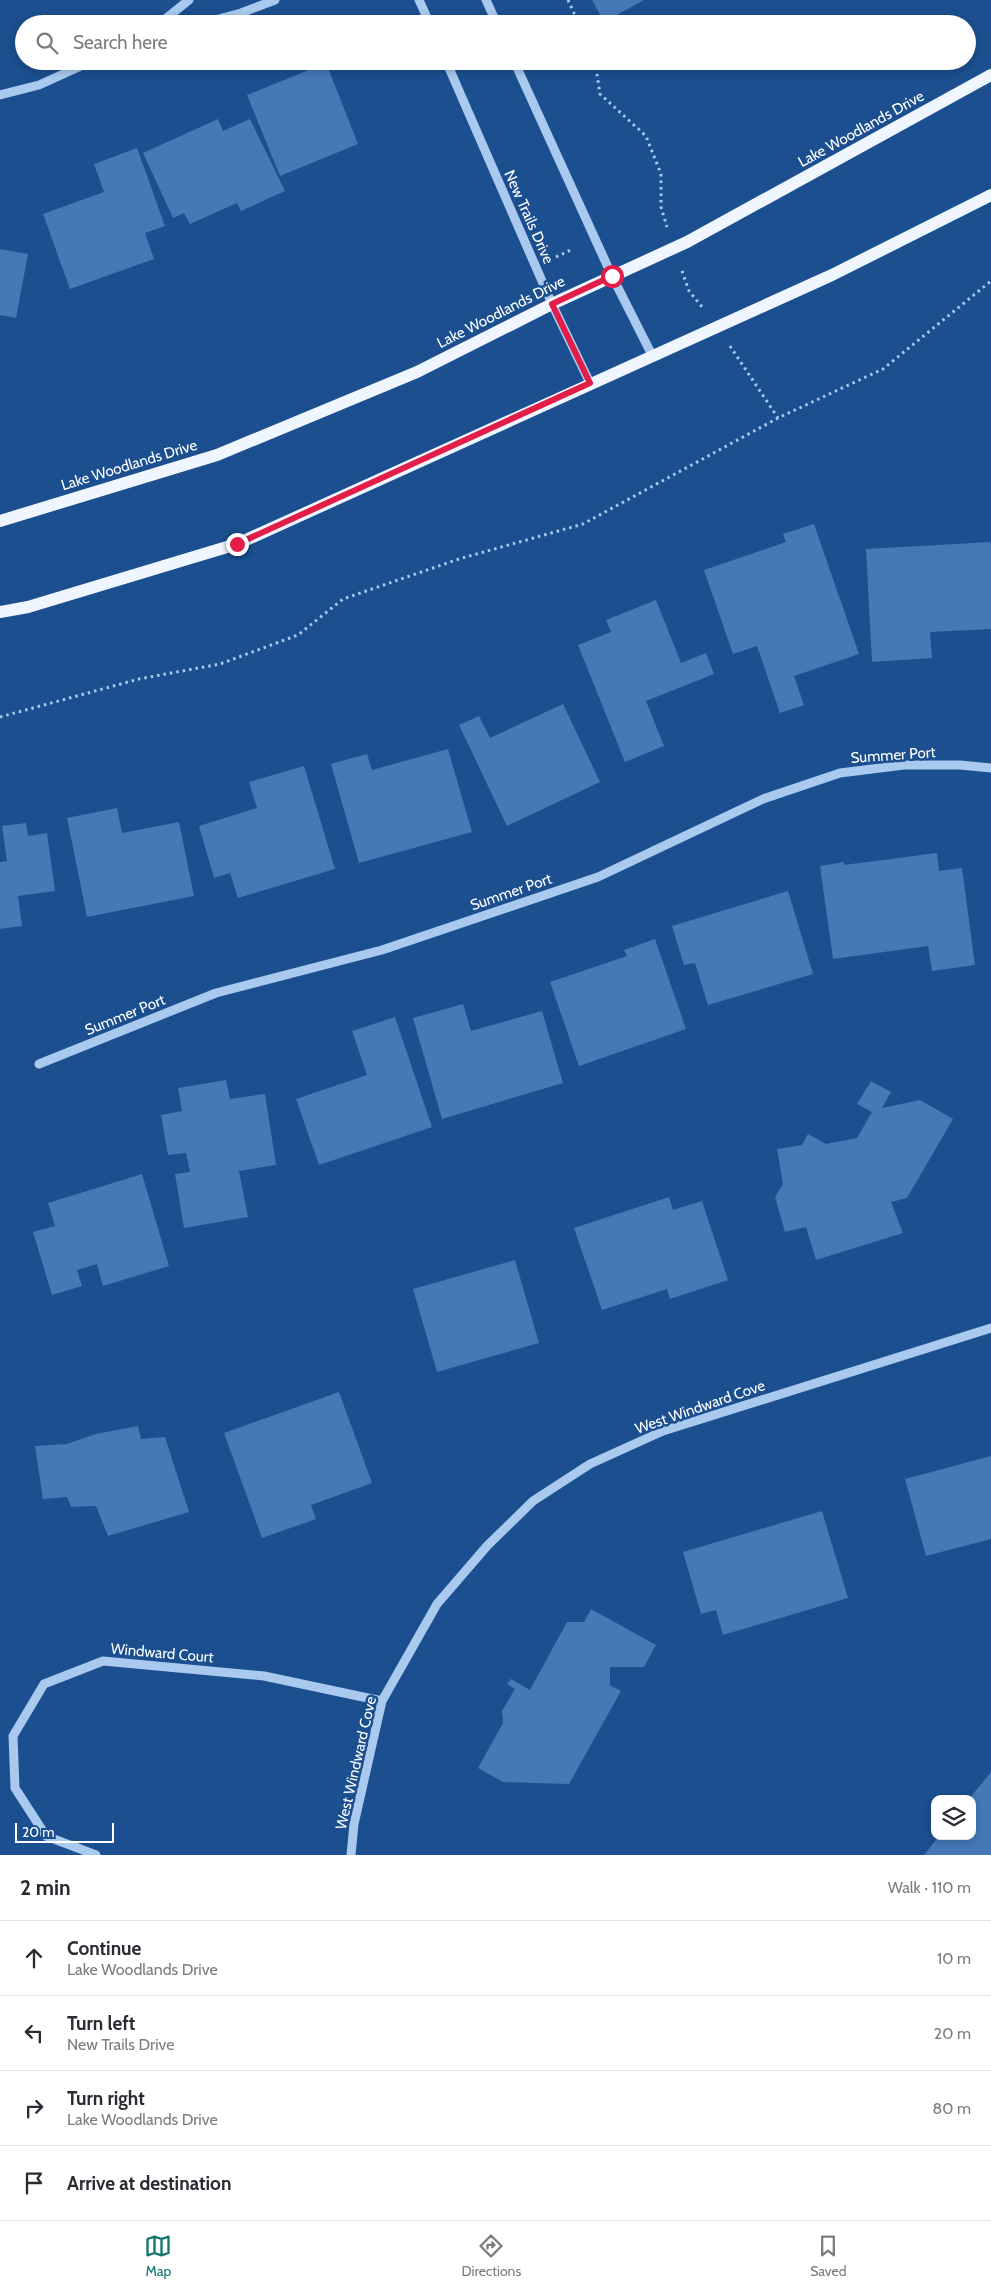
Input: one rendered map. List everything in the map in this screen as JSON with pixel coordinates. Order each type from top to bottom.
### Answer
[{"type":"main road","name":"Lake Woodlands Drive","points":[[0,521],[217,455],[417,372],[552,304],[687,242],[991,75]]},
{"type":"main road","points":[[0,612],[28,607],[237,544],[832,275],[991,195]]},
{"type":"street","points":[[170,15],[189,0]]},
{"type":"street","points":[[234,15],[275,0]]},
{"type":"street","points":[[419,0],[426,15]]},
{"type":"street","points":[[486,0],[493,15]]},
{"type":"street","points":[[0,95],[39,85],[72,70]]},
{"type":"street","name":"New Trails Drive","points":[[450,70],[552,304],[590,383]]},
{"type":"street","points":[[518,70],[612,276],[652,355]]},
{"type":"street","name":"Summer Port","points":[[39,1064],[216,993],[382,950],[598,877],[763,799],[840,773],[904,765],[960,765],[991,768]]},
{"type":"street","name":"West Windward Cove","points":[[351,1855],[354,1824],[382,1700],[437,1604],[486,1546],[533,1501],[590,1464],[663,1431],[991,1328]]},
{"type":"street","name":"Windward Court","points":[[96,1855],[46,1836],[15,1788],[13,1736],[44,1684],[103,1661],[264,1676],[382,1700]]},
{"type":"path","points":[[568,0],[575,15]]},
{"type":"path","points":[[552,259],[573,249]]},
{"type":"path","points":[[0,717],[139,679],[220,664],[298,635],[343,599],[458,559],[583,524],[778,418],[883,369],[991,281]]},
{"type":"building","points":[[592,0],[644,0],[617,15],[600,15]]},
{"type":"building","points":[[309,70],[329,70],[358,144],[280,176],[247,95]]},
{"type":"building","points":[[218,119],[223,131],[250,119],[285,191],[241,211],[237,203],[190,224],[184,213],[173,218],[143,153]]},
{"type":"building","points":[[137,148],[165,226],[145,233],[154,259],[70,289],[43,214],[104,192],[94,164]]},
{"type":"building","points":[[0,249],[28,254],[16,318],[0,315]]},
{"type":"building","points":[[814,524],[859,654],[794,676],[804,705],[780,713],[757,646],[733,654],[704,570],[786,542],[783,534]]},
{"type":"building","points":[[991,542],[991,629],[930,632],[932,658],[872,662],[866,549]]},
{"type":"building","points":[[656,600],[681,663],[706,653],[714,674],[646,701],[664,746],[625,762],[578,645],[611,632],[606,620]]},
{"type":"building","points":[[563,704],[600,782],[507,826],[459,725],[479,716],[490,738]]},
{"type":"building","points":[[448,749],[472,832],[359,863],[331,764],[367,754],[372,770]]},
{"type":"building","points":[[304,766],[335,869],[238,898],[230,873],[214,878],[199,826],[257,808],[249,782]]},
{"type":"building","points":[[117,808],[122,833],[179,822],[194,896],[87,917],[67,818]]},
{"type":"building","points":[[26,823],[28,836],[47,833],[55,891],[18,896],[22,926],[0,929],[0,862],[7,861],[2,826]]},
{"type":"building","points":[[937,853],[939,871],[962,868],[975,965],[932,971],[928,946],[833,959],[820,866],[844,862],[844,865]]},
{"type":"building","points":[[788,891],[813,974],[708,1005],[695,963],[684,965],[672,926]]},
{"type":"building","points":[[655,939],[686,1029],[579,1066],[550,982],[627,956],[624,950]]},
{"type":"building","points":[[463,1004],[471,1031],[542,1011],[563,1083],[442,1119],[413,1018]]},
{"type":"building","points":[[395,1017],[432,1127],[319,1165],[296,1099],[367,1075],[352,1031]]},
{"type":"building","points":[[226,1080],[230,1099],[265,1094],[276,1165],[239,1171],[248,1217],[184,1228],[175,1174],[190,1172],[186,1153],[168,1155],[161,1115],[182,1111],[178,1088]]},
{"type":"building","points":[[871,1081],[891,1092],[882,1108],[920,1100],[953,1119],[907,1198],[891,1202],[903,1233],[816,1260],[806,1227],[785,1232],[775,1197],[783,1184],[777,1149],[802,1145],[808,1134],[826,1144],[857,1138],[872,1112],[857,1104]]},
{"type":"building","points":[[142,1174],[169,1266],[103,1286],[97,1264],[77,1270],[82,1286],[52,1295],[33,1232],[55,1226],[48,1203]]},
{"type":"building","points":[[669,1197],[673,1210],[702,1201],[728,1280],[670,1299],[667,1289],[602,1310],[574,1228]]},
{"type":"building","points":[[515,1260],[539,1343],[437,1372],[413,1289]]},
{"type":"building","points":[[339,1392],[372,1483],[311,1505],[316,1519],[262,1538],[224,1433]]},
{"type":"building","points":[[138,1426],[141,1439],[165,1437],[189,1512],[108,1536],[96,1506],[71,1507],[67,1497],[43,1499],[35,1446],[67,1444],[96,1434]]},
{"type":"building","points":[[991,1456],[991,1539],[926,1556],[905,1479]]},
{"type":"building","points":[[822,1511],[848,1598],[723,1635],[716,1610],[701,1614],[683,1552]]},
{"type":"building","points":[[591,1609],[656,1645],[644,1667],[610,1667],[610,1685],[621,1691],[569,1784],[503,1782],[478,1768],[503,1723],[502,1711],[515,1689],[507,1684],[511,1679],[530,1690],[567,1622],[584,1622]]},
{"type":"building","points":[[991,1772],[991,1855],[924,1855],[936,1840],[976,1840],[976,1795],[972,1795]]},
{"type":"route","points":[[237,544],[590,383],[552,304],[612,276]]}]
